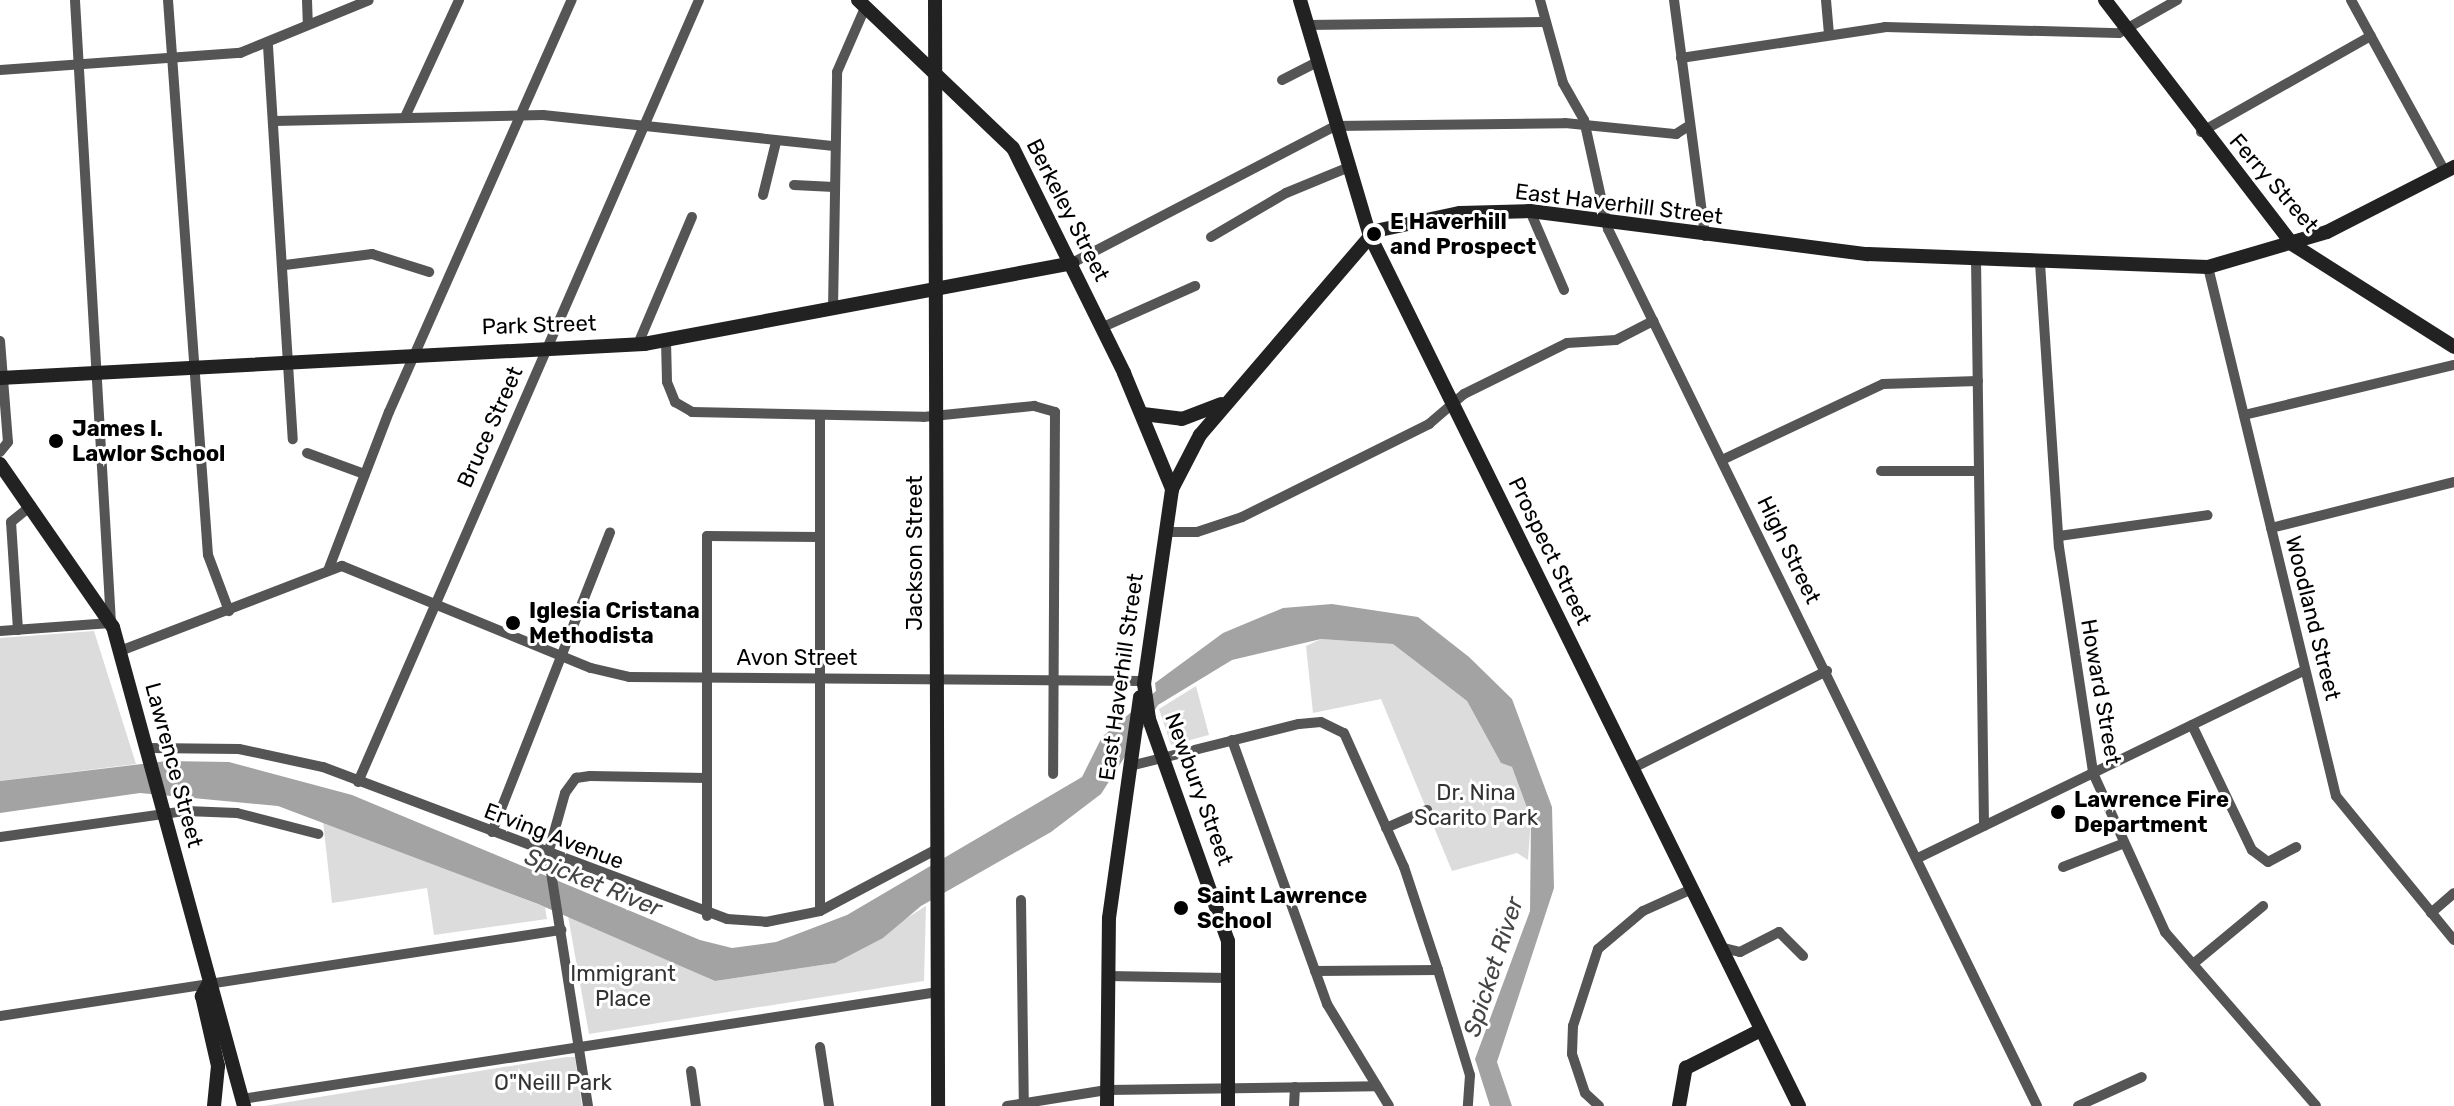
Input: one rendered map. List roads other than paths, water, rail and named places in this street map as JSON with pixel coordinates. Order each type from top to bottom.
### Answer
[{"type":"main road","name":"Prospect Street","points":[[1300,0],[1347,168],[1370,236],[1799,1106]]},
{"type":"main road","name":"Ferry Street","points":[[2105,0],[2201,132],[2292,244],[2452,341]]},
{"type":"main road","name":"Jackson Street","points":[[938,2],[938,1106]]},
{"type":"main road","name":"Berkeley Street","points":[[861,4],[1013,148],[1103,327],[1143,414],[1172,489]]},
{"type":"main road","name":"East Haverhill Street","points":[[1107,1106],[1107,976],[1131,761],[1172,489],[1228,400],[1370,236],[1428,217],[1530,211],[1705,236],[1976,259],[2208,267],[2292,244],[2449,170]]},
{"type":"main road","name":"Park Street","points":[[1,378],[194,363],[666,341],[1072,263]]},
{"type":"main road","points":[[1143,414],[1196,417],[1228,400]]},
{"type":"main road","name":"Lawrence Street","points":[[0,464],[111,623],[160,796],[208,985],[243,1103]]},
{"type":"main road","name":"Newbury Street","points":[[1143,681],[1162,753],[1221,914],[1229,978],[1228,1106]]},
{"type":"main road","points":[[208,985],[202,996],[218,1066],[214,1106]]},
{"type":"main road","points":[[1679,1106],[1686,1068],[1761,1030]]},
{"type":"street","points":[[0,631],[111,623],[99,370],[75,0]]},
{"type":"street","points":[[168,0],[208,555],[229,611]]},
{"type":"street","points":[[307,0],[308,24]]},
{"type":"street","points":[[0,70],[268,46],[308,24],[369,0]]},
{"type":"street","points":[[405,117],[459,0]]},
{"type":"street","points":[[120,651],[229,611],[329,568],[364,474],[416,351],[572,0]]},
{"type":"street","name":"Bruce Street","points":[[358,782],[699,0]]},
{"type":"street","name":"High Street","points":[[1540,0],[1545,22],[1585,124],[1607,221],[2037,1106]]},
{"type":"street","points":[[1674,0],[1687,127],[1705,236]]},
{"type":"street","points":[[1826,0],[1829,33]]},
{"type":"street","points":[[1681,58],[1829,33],[1885,27],[2126,29],[2177,0]]},
{"type":"street","points":[[2351,0],[2449,170]]},
{"type":"street","points":[[833,309],[837,72],[861,4]]},
{"type":"street","points":[[1307,25],[1545,22]]},
{"type":"street","points":[[2201,132],[2371,36]]},
{"type":"street","points":[[268,46],[285,265],[293,439]]},
{"type":"street","points":[[1282,80],[1317,62]]},
{"type":"street","points":[[275,121],[521,115],[834,146]]},
{"type":"street","points":[[1072,263],[1335,126],[1585,124],[1676,134],[1687,127]]},
{"type":"street","points":[[763,195],[776,142]]},
{"type":"street","points":[[1211,237],[1286,193],[1347,168]]},
{"type":"street","points":[[794,185],[834,187]]},
{"type":"street","points":[[1530,211],[1564,290]]},
{"type":"street","points":[[638,344],[692,217]]},
{"type":"street","points":[[285,265],[372,254],[429,272]]},
{"type":"street","points":[[1976,259],[1984,826]]},
{"type":"street","name":"Howard Street","points":[[2040,263],[2059,536],[2093,773],[2122,844],[2165,932],[2316,1106]]},
{"type":"street","name":"Woodland Street","points":[[2208,267],[2341,806],[2454,940]]},
{"type":"street","points":[[1103,327],[1195,286]]},
{"type":"street","points":[[1166,532],[1232,521],[1571,341],[1616,340],[1653,321]]},
{"type":"street","points":[[0,341],[8,445],[0,452]]},
{"type":"street","points":[[666,341],[667,382],[675,402],[692,412],[820,417],[937,416],[1034,406],[1055,412],[1053,774]]},
{"type":"street","points":[[2244,415],[2454,365]]},
{"type":"street","points":[[1722,460],[1883,384],[1978,381]]},
{"type":"street","points":[[820,417],[817,678],[820,911]]},
{"type":"street","points":[[307,453],[364,474]]},
{"type":"street","points":[[1881,471],[1979,471]]},
{"type":"street","points":[[2271,528],[2454,482]]},
{"type":"street","points":[[18,630],[11,522],[31,506]]},
{"type":"street","points":[[2059,536],[2208,515]]},
{"type":"street","points":[[492,832],[610,532]]},
{"type":"street","points":[[707,916],[707,536],[819,537]]},
{"type":"street","name":"Avon Street","points":[[329,568],[356,568],[563,657],[629,677],[1054,676],[1143,681]]},
{"type":"street","points":[[1918,858],[2305,670]]},
{"type":"street","points":[[1633,768],[1827,671]]},
{"type":"street","points":[[1131,761],[1299,724],[1332,725],[1344,733],[1386,828],[1438,970],[1470,1075],[1468,1106]]},
{"type":"street","points":[[2192,725],[2235,818],[2261,859],[2296,847]]},
{"type":"street","points":[[1232,740],[1337,1025],[1389,1106]]},
{"type":"street","name":"Erving Avenue","points":[[148,753],[239,749],[358,782],[707,916],[766,922],[820,911],[937,853]]},
{"type":"street","points":[[588,1106],[548,854],[576,778],[707,778]]},
{"type":"street","points":[[1386,828],[1427,810]]},
{"type":"street","points":[[0,837],[165,817],[237,813],[318,834]]},
{"type":"street","points":[[2063,867],[2122,844]]},
{"type":"street","points":[[1599,1106],[1580,1083],[1572,1054],[1575,1016],[1598,949],[1643,911],[1692,889]]},
{"type":"street","points":[[2431,913],[2454,893]]},
{"type":"street","points":[[1021,900],[1024,1103]]},
{"type":"street","points":[[2193,964],[2263,906]]},
{"type":"street","points":[[0,1016],[561,930]]},
{"type":"street","points":[[1720,947],[1740,952],[1779,932],[1803,956]]},
{"type":"street","points":[[1315,971],[1438,970]]},
{"type":"street","points":[[1107,976],[1229,978]]},
{"type":"street","points":[[243,1103],[579,1046],[938,992]]},
{"type":"street","points":[[820,1047],[829,1106]]},
{"type":"street","points":[[691,1071],[696,1106]]},
{"type":"street","points":[[2078,1106],[2142,1077]]},
{"type":"street","points":[[1007,1106],[1107,1090],[1377,1086]]},
{"type":"street","points":[[1294,1106],[1295,1087]]},
{"type":"place","name":"E Haverhill and Prospect","points":[[1374,234]]},
{"type":"place","name":"James I. Lawlor School","points":[[56,441]]},
{"type":"place","name":"Iglesia Cristana Methodista","points":[[513,623]]},
{"type":"place","name":"Lawrence Fire Department","points":[[2058,812]]},
{"type":"place","name":"Saint Lawrence School","points":[[1181,908]]},
{"type":"park label","name":"Dr. Nina Scarito Park","points":[[1476,804]]},
{"type":"park label","name":"Immigrant Place","points":[[623,986]]},
{"type":"park label","name":"O\"Neill Park","points":[[553,1083]]},
{"type":"water label","name":"Spicket River","points":[[593,883]]},
{"type":"water label","name":"Spicket River","points":[[1494,967]]}]
